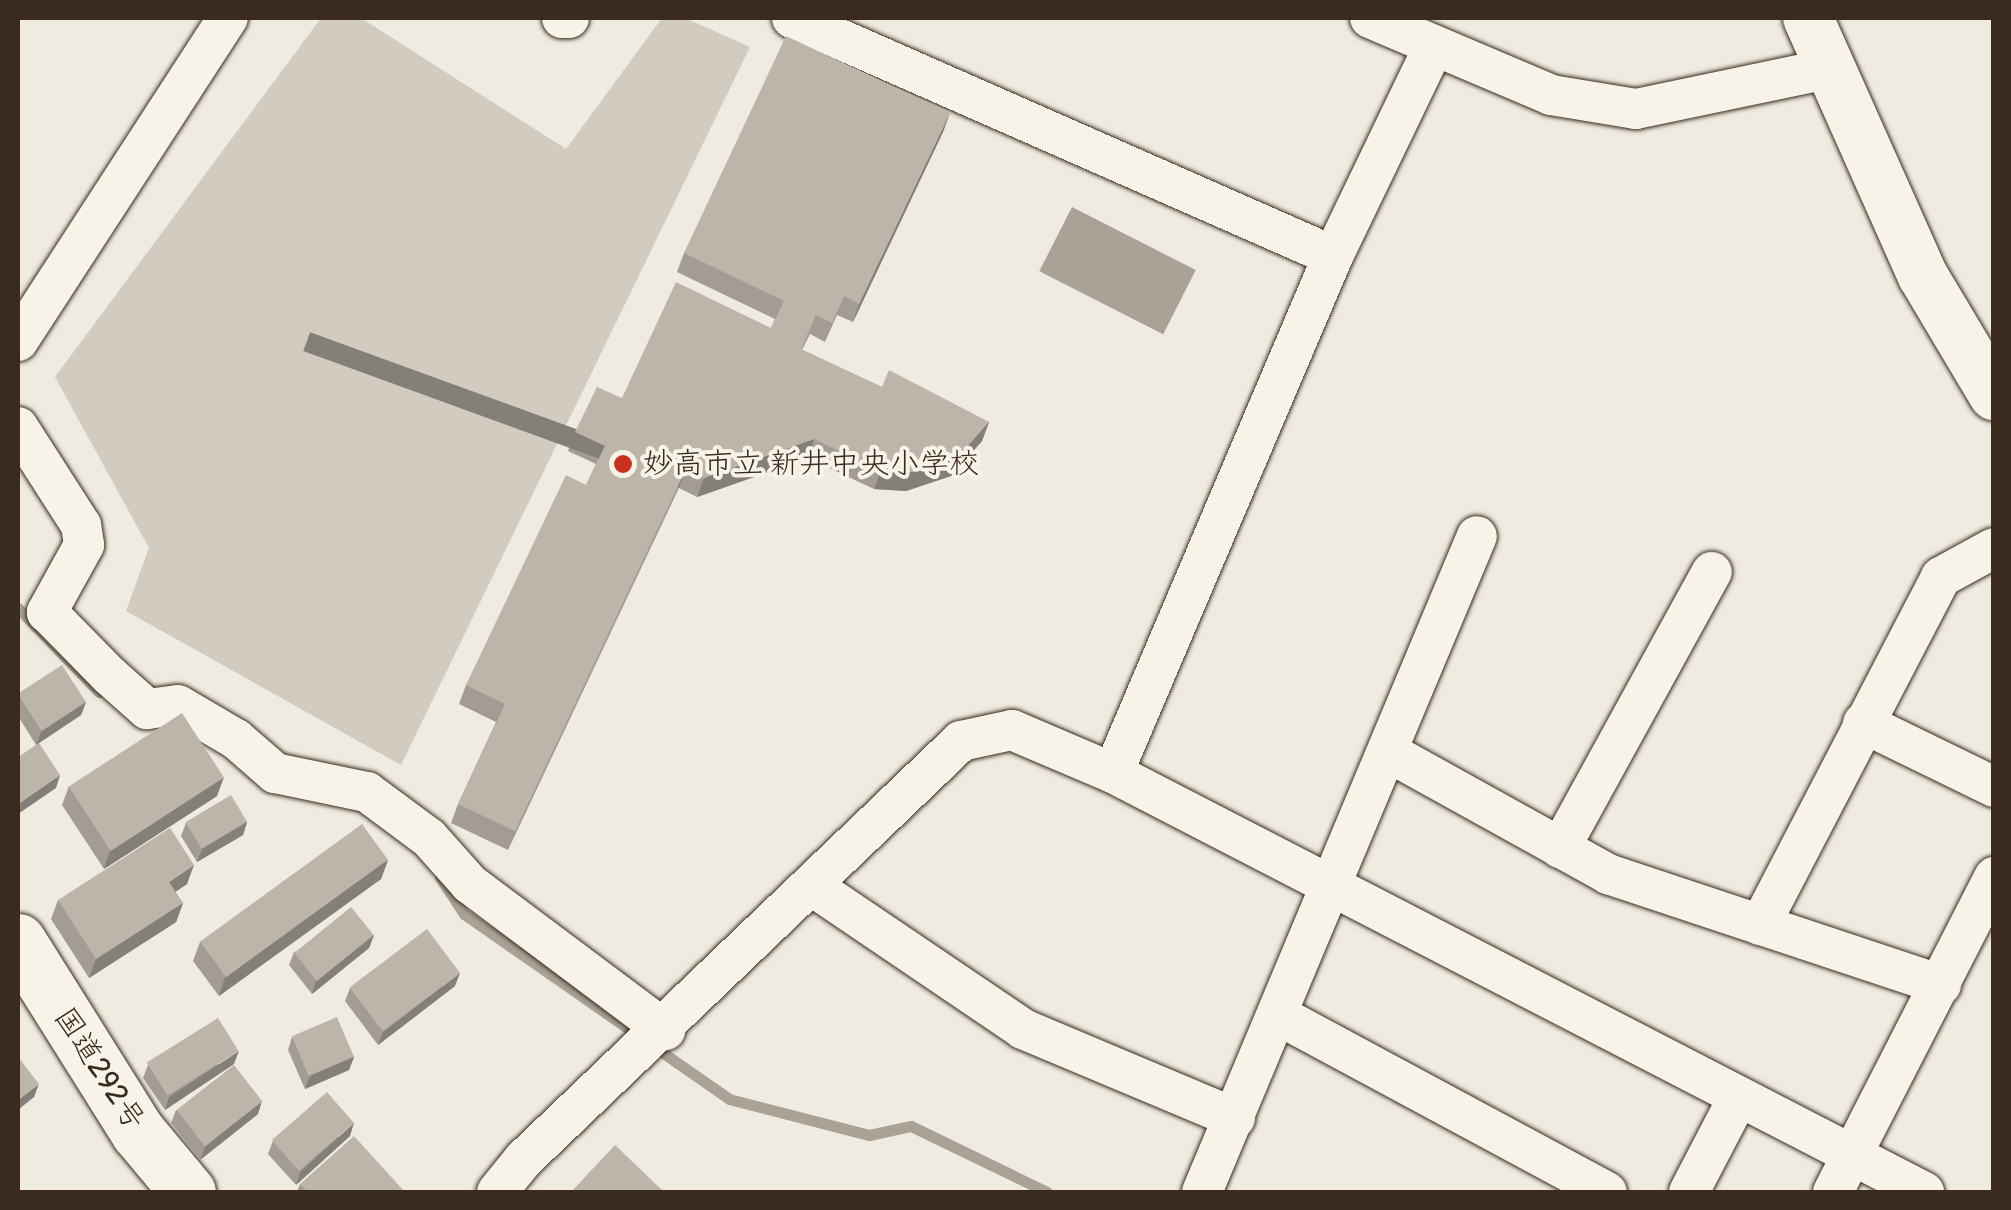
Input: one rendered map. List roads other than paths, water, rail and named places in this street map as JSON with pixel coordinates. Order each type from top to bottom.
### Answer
[{"type":"highway","name":"国道292号","points":[[18,941],[138,1132],[188,1192]]},
{"type":"street","points":[[18,341],[228,18]]},
{"type":"street","points":[[792,18],[1333,256]]},
{"type":"street","points":[[1370,18],[1552,95],[1636,108],[1828,69]]},
{"type":"street","points":[[1808,18],[1923,276],[1994,395]]},
{"type":"street","points":[[1113,774],[1333,256],[1434,46]]},
{"type":"street","points":[[18,426],[81,525],[84,545],[47,612],[110,676],[147,709],[178,704],[236,739],[275,773],[368,792],[429,838],[470,884],[665,1030]]},
{"type":"street","points":[[1207,1191],[1477,536]]},
{"type":"street","points":[[1760,925],[1941,577],[1994,548]]},
{"type":"street","points":[[1560,848],[1712,572]]},
{"type":"street","points":[[1863,724],[1994,787]]},
{"type":"street","points":[[497,1192],[522,1160],[665,1030],[961,741],[1012,730],[1113,774],[1924,1192]]},
{"type":"street","points":[[1388,752],[1608,874],[1940,985]]},
{"type":"street","points":[[1833,1192],[1855,1157],[1994,878]]},
{"type":"street","points":[[812,886],[1024,1029],[1234,1118]]},
{"type":"street","points":[[1280,1016],[1607,1192]]},
{"type":"street","points":[[1689,1192],[1738,1098]]},
{"type":"waterway","points":[[18,608],[99,692]]},
{"type":"waterway","points":[[440,877],[464,914],[729,1099],[869,1135],[911,1126],[1047,1192]]},
{"type":"place","name":"妙高市立 新井中央小学校","points":[[623,464]]}]
